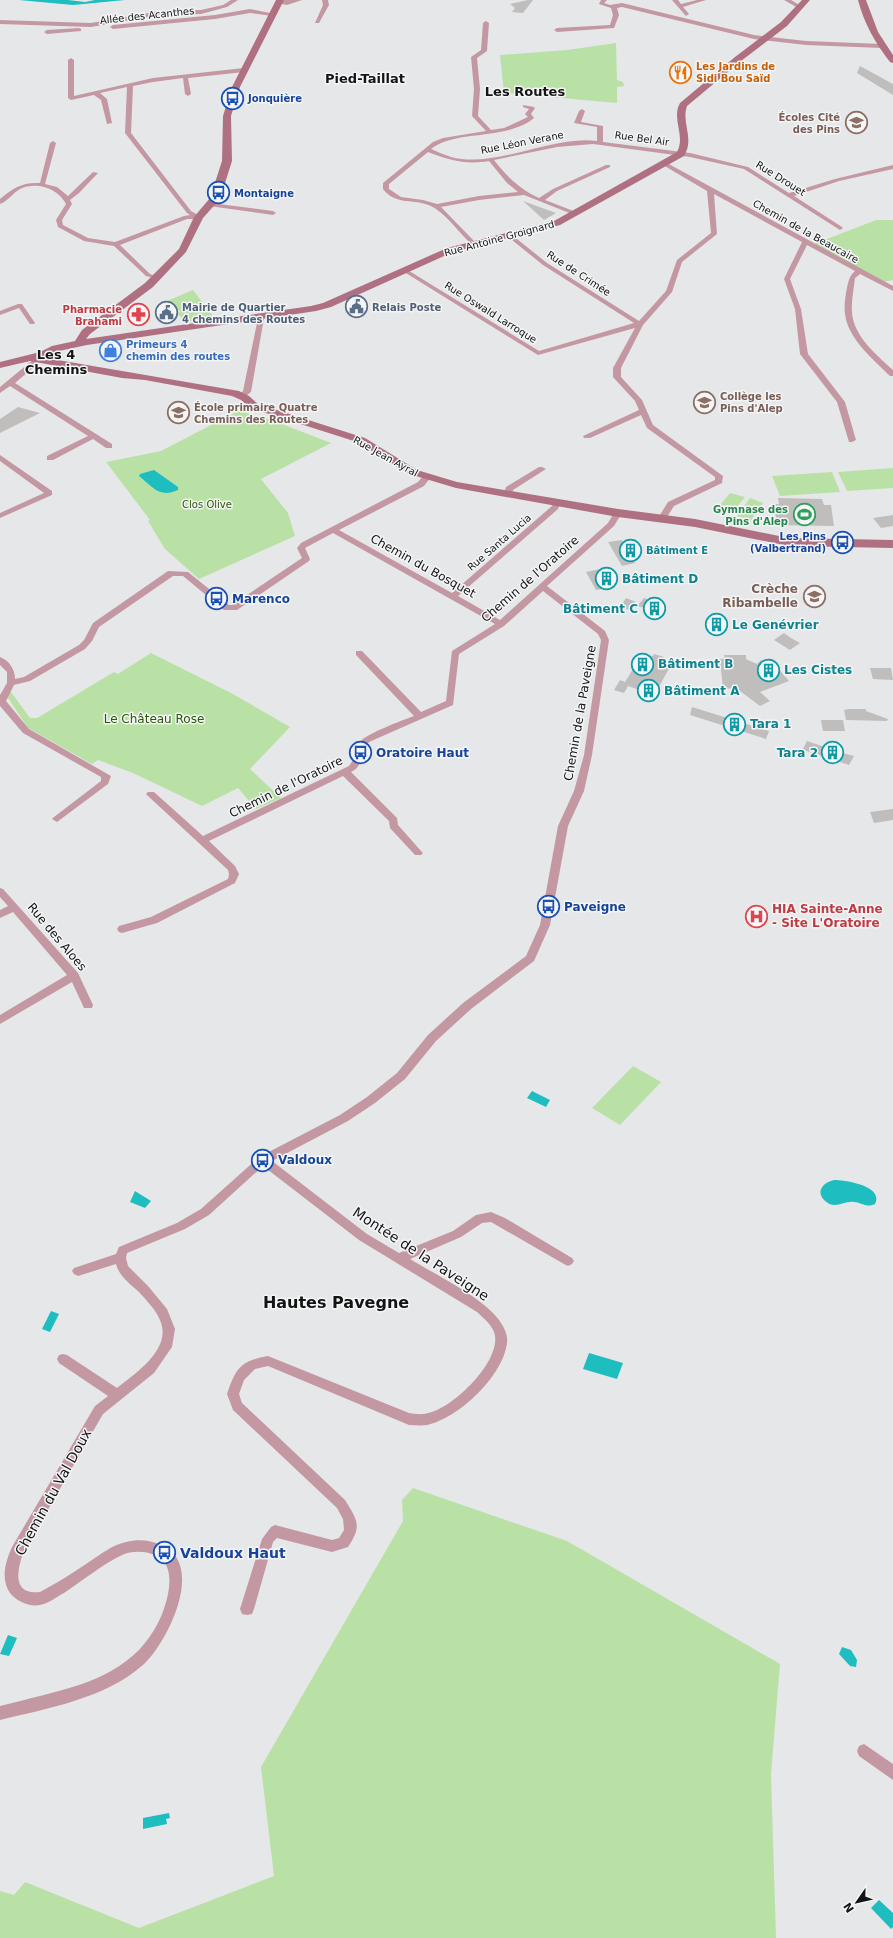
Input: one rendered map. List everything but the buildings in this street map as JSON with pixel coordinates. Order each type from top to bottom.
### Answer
[{"type":"main road","points":[[681,154],[685,147],[680,111],[683,105],[738,59],[784,24],[806,0]]},
{"type":"main road","points":[[862,0],[869,21],[882,46],[893,60]]},
{"type":"main road","points":[[0,364],[39,358],[56,348],[80,343],[81,338],[86,332],[143,291],[184,250],[199,217],[218,193],[227,161],[227,116],[243,72],[280,1]]},
{"type":"main road","name":"Rue Antoine Groignard","points":[[80,343],[140,333],[261,318],[327,305],[450,250],[550,226],[681,154]]},
{"type":"main road","name":"Rue Jean Ayral","points":[[39,358],[49,363],[122,375],[144,377],[235,393],[254,406],[361,440],[413,472],[427,478],[456,485],[618,513],[662,518],[789,542],[854,542]]},
{"type":"main road","points":[[854,542],[893,540]]},
{"type":"main road","points":[[854,542],[893,544]]},
{"type":"street","points":[[0,22],[91,25],[160,13],[201,12],[225,6],[235,0]]},
{"type":"street","points":[[280,1],[287,2],[299,0]]},
{"type":"street","points":[[317,22],[326,5],[325,0]]},
{"type":"street","points":[[604,0],[602,5],[614,8],[621,3],[692,23],[765,39],[806,43],[882,46]]},
{"type":"street","points":[[674,0],[686,14]]},
{"type":"street","points":[[679,6],[703,0]]},
{"type":"street","points":[[787,0],[800,7]]},
{"type":"street","points":[[557,30],[612,27],[616,15],[614,8]]},
{"type":"street","name":"Allée des Acanthes","points":[[47,32],[141,25],[250,11],[272,14]]},
{"type":"street","points":[[486,23],[484,51],[474,57],[477,89],[475,116],[490,132]]},
{"type":"street","points":[[71,60],[71,98],[130,85],[184,76],[224,72],[243,72]]},
{"type":"street","points":[[184,76],[188,94]]},
{"type":"street","points":[[130,85],[128,133],[189,212],[199,217]]},
{"type":"street","points":[[96,93],[104,99],[109,123]]},
{"type":"street","points":[[471,240],[436,206],[428,203],[399,199],[390,195],[386,189],[386,183],[426,149],[443,140],[505,130],[530,118],[528,114],[532,108],[525,106]]},
{"type":"street","points":[[582,111],[577,123],[600,126],[600,142]]},
{"type":"street","name":"Rue Bel Air","points":[[600,142],[681,154]]},
{"type":"street","name":"Rue Léon Verane","points":[[426,149],[457,160],[492,160],[557,145],[600,142]]},
{"type":"street","points":[[42,185],[53,143]]},
{"type":"street","name":"Rue Drouet","points":[[681,154],[746,168],[840,228]]},
{"type":"street","points":[[492,160],[503,177],[524,193],[574,213]]},
{"type":"street","points":[[662,518],[671,504],[719,481],[719,476],[650,426],[638,400],[617,377],[617,368],[640,324],[669,292],[679,261],[714,234],[710,190],[665,164]]},
{"type":"street","points":[[540,200],[555,190],[608,166]]},
{"type":"street","points":[[789,195],[837,180],[893,167]]},
{"type":"street","points":[[68,199],[77,192],[95,173]]},
{"type":"street","points":[[0,202],[18,187],[42,185],[55,189],[68,199],[69,204],[59,220],[60,226],[74,236],[99,244],[116,244],[186,217],[199,217]]},
{"type":"street","name":"Chemin de la Beaucaire","points":[[710,190],[858,272],[893,289]]},
{"type":"street","points":[[436,206],[479,198],[524,193]]},
{"type":"street","points":[[210,204],[273,213]]},
{"type":"street","name":"Rue de Crimée","points":[[510,236],[545,264],[640,324]]},
{"type":"street","points":[[805,242],[787,279],[798,309],[804,354],[842,402],[852,440]]},
{"type":"street","points":[[116,244],[148,275],[156,278]]},
{"type":"street","name":"Rue Oswald Larroque","points":[[404,270],[538,353],[640,324]]},
{"type":"street","points":[[858,272],[852,277],[848,316],[853,330],[878,361],[893,374]]},
{"type":"street","points":[[0,313],[20,305],[32,323]]},
{"type":"street","points":[[242,397],[247,392],[261,318]]},
{"type":"street","points":[[0,392],[39,358]]},
{"type":"street","points":[[10,383],[109,446]]},
{"type":"street","points":[[587,436],[643,411]]},
{"type":"street","points":[[50,458],[94,436]]},
{"type":"street","points":[[0,457],[49,493],[0,516]]},
{"type":"street","points":[[508,493],[509,489],[542,469]]},
{"type":"street","points":[[11,683],[27,679],[82,647],[88,642],[96,625],[171,573],[185,574],[227,608],[234,608],[306,559],[301,548],[304,545],[421,484],[427,478]]},
{"type":"street","name":"Rue Santa Lucia","points":[[453,596],[555,507],[558,502]]},
{"type":"street","name":"Chemin de l'Oratoire","points":[[203,840],[345,772],[356,764],[360,746],[366,740],[450,703],[455,653],[501,624],[543,588],[611,524],[618,513]]},
{"type":"street","name":"Chemin du Bosquet","points":[[334,530],[501,624]]},
{"type":"street","name":"Chemin de la Paveigne","points":[[263,1160],[344,1118],[371,1100],[401,1076],[432,1038],[467,1006],[530,958],[545,925],[563,826],[579,792],[585,769],[605,640],[602,633],[543,588]]},
{"type":"street","points":[[359,653],[420,716]]},
{"type":"street","points":[[0,660],[11,670],[11,683],[1,702],[26,731],[106,776],[106,782],[58,819]]},
{"type":"street","points":[[345,772],[394,820],[393,826],[418,853]]},
{"type":"street","points":[[122,929],[154,920],[232,881],[234,874],[232,868],[203,840],[151,794]]},
{"type":"street","name":"Rue des Aloes","points":[[0,890],[74,976],[88,1005]]},
{"type":"street","points":[[0,914],[15,907]]},
{"type":"street","points":[[0,1020],[74,976]]},
{"type":"street","points":[[78,1271],[120,1258],[123,1250],[127,1247],[181,1226],[205,1212],[263,1160]]},
{"type":"street","name":"Montée de la Paveigne","points":[[247,1609],[268,1539],[276,1531],[332,1546],[343,1543],[351,1531],[349,1518],[341,1504],[237,1406],[233,1394],[239,1377],[252,1364],[268,1361],[409,1419],[429,1419],[446,1412],[462,1401],[494,1364],[501,1349],[501,1336],[495,1322],[481,1308],[363,1237],[263,1160]]},
{"type":"street","points":[[400,1258],[457,1234],[480,1218],[491,1217],[501,1221],[568,1261]]},
{"type":"street","name":"Chemin du Val Doux","points":[[2,1712],[86,1690],[109,1678],[133,1664],[149,1649],[165,1624],[175,1581],[174,1567],[168,1558],[158,1549],[137,1546],[125,1548],[112,1554],[40,1599],[29,1599],[22,1596],[11,1583],[10,1574],[17,1551],[99,1410],[150,1369],[166,1347],[169,1329],[163,1313],[144,1290],[123,1269],[120,1258]]},
{"type":"street","points":[[63,1359],[118,1396]]},
{"type":"street","points":[[864,1751],[893,1773]]},
{"type":"green space","points":[[616,43],[617,80],[623,82],[624,86],[617,87],[617,103],[504,93],[500,55],[567,50]]},
{"type":"green space","points":[[876,220],[893,220],[893,280],[883,282],[814,244]]},
{"type":"green space","points":[[193,290],[215,319],[186,322],[177,313],[180,312],[177,309],[160,304]]},
{"type":"green space","name":"Clos Olive","points":[[242,409],[253,417],[261,416],[331,443],[261,479],[288,513],[295,536],[199,579],[165,549],[148,521],[150,520],[106,462],[161,451]]},
{"type":"green space","points":[[893,468],[893,488],[847,491],[838,472]]},
{"type":"green space","points":[[832,472],[840,492],[780,496],[772,476]]},
{"type":"green space","points":[[730,493],[745,497],[731,514],[717,509]]},
{"type":"green space","points":[[750,498],[763,503],[751,520],[737,516]]},
{"type":"green space","name":"Le Château Rose","points":[[151,653],[233,694],[290,727],[250,769],[281,798],[256,809],[238,788],[202,806],[133,773],[98,760],[92,764],[28,728],[6,695],[11,692],[30,718],[37,718],[114,672],[118,674]]},
{"type":"green space","points":[[633,1066],[661,1082],[620,1125],[592,1108]]},
{"type":"green space","points":[[413,1488],[567,1541],[780,1664],[771,1774],[776,1938],[0,1938],[0,1891],[14,1895],[25,1882],[139,1928],[274,1876],[261,1767],[403,1521],[402,1500]]},
{"type":"water","points":[[19,0],[68,0],[85,2],[95,0],[125,0],[73,5]]},
{"type":"water","points":[[154,470],[178,487],[178,490],[166,493],[161,492],[153,488],[139,476],[140,474]]},
{"type":"water","points":[[532,1091],[550,1100],[546,1107],[527,1098]]},
{"type":"water","points":[[834,1180],[847,1181],[869,1188],[874,1193],[876,1198],[875,1204],[867,1205],[850,1202],[832,1205],[828,1203],[824,1200],[820,1193],[822,1187]]},
{"type":"water","points":[[135,1191],[151,1201],[145,1208],[130,1202]]},
{"type":"water","points":[[51,1311],[59,1314],[50,1332],[42,1329]]},
{"type":"water","points":[[589,1353],[623,1363],[617,1379],[583,1369]]},
{"type":"water","points":[[8,1635],[17,1638],[9,1656],[0,1654]]},
{"type":"water","points":[[842,1647],[851,1650],[857,1660],[856,1667],[850,1666],[839,1654]]},
{"type":"water","points":[[169,1813],[170,1818],[166,1819],[167,1824],[143,1829],[143,1818]]},
{"type":"water","points":[[879,1900],[893,1913],[893,1927],[891,1929],[871,1908]]},
{"type":"place","name":"Les Jardins de Sidi Bou Saïd","points":[[680,72]]},
{"type":"place","name":"Jonquière","points":[[232,98]]},
{"type":"place","name":"Écoles Cité des Pins","points":[[856,123]]},
{"type":"place","name":"Montaigne","points":[[218,193]]},
{"type":"place","name":"Relais Poste","points":[[357,307]]},
{"type":"place","name":"Mairie de Quartier 4 chemins des Routes","points":[[166,313]]},
{"type":"place","name":"Pharmacie Brahami","points":[[138,315]]},
{"type":"place","name":"Primeurs 4 chemin des routes","points":[[111,350]]},
{"type":"place","name":"Collège les Pins d'Alep","points":[[705,402]]},
{"type":"place","name":"École primaire Quatre Chemins des Routes","points":[[179,413]]},
{"type":"place","name":"Gymnase des Pins d'Alep","points":[[804,515]]},
{"type":"place","name":"Les Pins (Valbertrand)","points":[[842,542]]},
{"type":"place","name":"Bâtiment E","points":[[630,550]]},
{"type":"place","name":"Bâtiment D","points":[[607,579]]},
{"type":"place","name":"Crèche Ribambelle","points":[[814,596]]},
{"type":"place","name":"Marenco","points":[[216,599]]},
{"type":"place","name":"Bâtiment C","points":[[654,609]]},
{"type":"place","name":"Le Genévrier","points":[[717,625]]},
{"type":"place","name":"Bâtiment B","points":[[642,664]]},
{"type":"place","name":"Les Cistes","points":[[769,670]]},
{"type":"place","name":"Bâtiment A","points":[[649,691]]},
{"type":"place","name":"Tara 1","points":[[734,724]]},
{"type":"place","name":"Oratoire Haut","points":[[360,753]]},
{"type":"place","name":"Tara 2","points":[[833,753]]},
{"type":"place","name":"Paveigne","points":[[549,907]]},
{"type":"place","name":"HIA Sainte-Anne - Site L'Oratoire","points":[[757,916]]},
{"type":"place","name":"Valdoux","points":[[263,1160]]},
{"type":"place","name":"Valdoux Haut","points":[[164,1553]]},
{"type":"district","name":"Pied-Taillat","points":[[365,78]]},
{"type":"district","name":"Les Routes","points":[[525,91]]},
{"type":"district","name":"Les 4 Chemins","points":[[56,362]]},
{"type":"district","name":"Hautes Pavegne","points":[[336,1302]]}]
